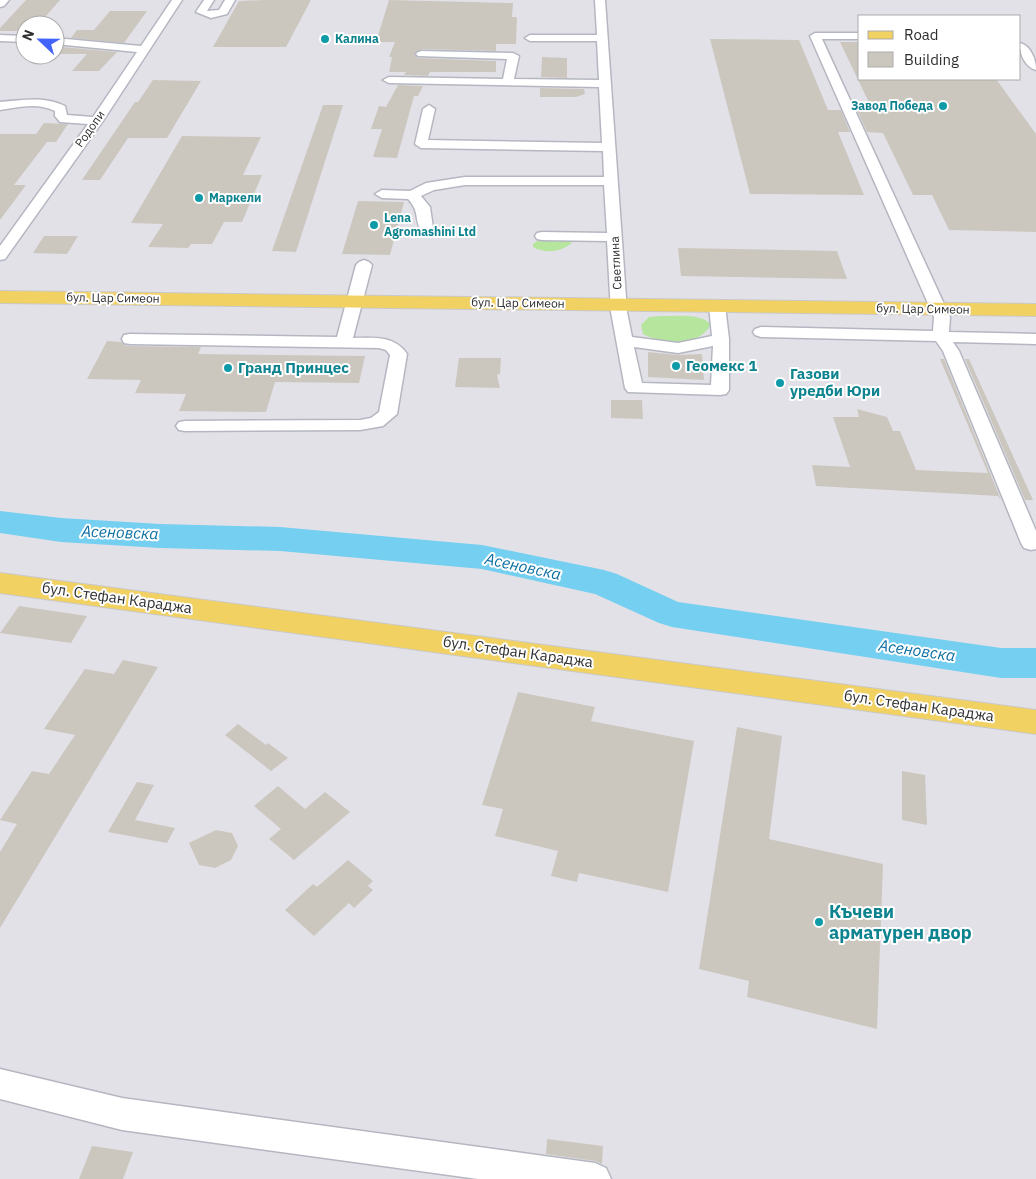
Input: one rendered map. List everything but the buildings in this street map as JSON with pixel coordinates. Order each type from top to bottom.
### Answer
[{"type":"main road","name":"бул. Цар Симеон","points":[[0,296],[1036,310]]},
{"type":"main road","name":"бул. Стефан Караджа","points":[[0,583],[1036,722]]},
{"type":"street","points":[[0,4],[4,0]]},
{"type":"street","name":"Родопи","points":[[0,256],[97,121],[177,0]]},
{"type":"street","points":[[209,0],[201,12],[211,15],[223,12],[230,0]]},
{"type":"street","name":"Светлина","points":[[600,0],[618,304],[634,388],[720,390],[720,340]]},
{"type":"street","points":[[858,36],[814,36],[942,317],[940,336],[951,351],[1032,543]]},
{"type":"street","points":[[0,38],[15,39]]},
{"type":"street","points":[[530,38],[602,38]]},
{"type":"street","points":[[65,42],[86,43],[116,49],[144,49]]},
{"type":"street","points":[[1021,47],[1036,67]]},
{"type":"street","points":[[422,54],[513,56],[508,82]]},
{"type":"street","points":[[389,80],[605,84]]},
{"type":"street","points":[[0,106],[31,103],[53,104],[61,109],[61,116],[64,119],[97,121]]},
{"type":"street","points":[[429,110],[421,144],[609,147]]},
{"type":"street","points":[[382,194],[412,195],[431,186],[465,181],[611,181]]},
{"type":"street","points":[[412,195],[423,207],[426,228]]},
{"type":"street","points":[[542,236],[614,237]]},
{"type":"street","points":[[344,341],[364,265]]},
{"type":"street","points":[[626,341],[678,348],[720,340],[717,306]]},
{"type":"street","points":[[796,307],[803,333]]},
{"type":"street","points":[[761,332],[1036,339]]},
{"type":"street","points":[[130,339],[344,341],[379,343],[392,346],[400,354],[388,414],[377,422],[360,425],[185,426]]},
{"type":"street","points":[[0,1084],[122,1114],[595,1179]]},
{"type":"shaded area","points":[[0,0],[1036,0],[1036,1179],[0,1179]]},
{"type":"green space","points":[[539,240],[572,240],[571,244],[566,247],[543,251],[533,247],[533,244]]},
{"type":"green space","points":[[649,317],[701,318],[711,324],[705,332],[689,341],[670,342],[651,338],[643,334],[641,325]]},
{"type":"waterway","name":"Асеновска","points":[[0,522],[61,530],[160,536],[280,539],[482,557],[604,583],[672,614],[1001,663],[1036,663]]},
{"type":"place","name":"Калина","points":[[325,39]]},
{"type":"place","name":"Завод Победа","points":[[943,106]]},
{"type":"place","name":"Маркели","points":[[199,198]]},
{"type":"place","name":"Lena Agromashini Ltd","points":[[374,225]]},
{"type":"place","name":"Геомекс 1","points":[[676,366]]},
{"type":"place","name":"Гранд Принцес","points":[[228,368]]},
{"type":"place","name":"Газови уредби Юри","points":[[780,383]]},
{"type":"place","name":"Къчеви арматурен двор","points":[[819,922]]}]
